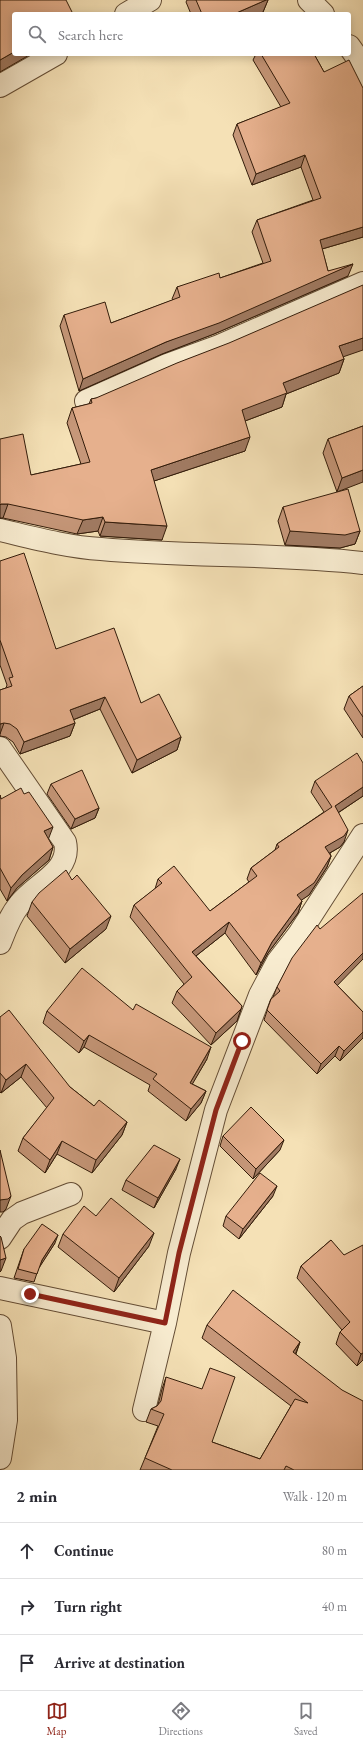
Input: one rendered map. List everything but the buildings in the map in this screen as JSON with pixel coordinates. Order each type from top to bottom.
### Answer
[{"type":"street","points":[[129,12],[150,0]]},
{"type":"street","points":[[309,0],[321,12]]},
{"type":"street","points":[[351,49],[356,56],[363,78]]},
{"type":"street","points":[[0,86],[52,56]]},
{"type":"street","points":[[86,401],[167,365],[219,346],[363,283]]},
{"type":"street","points":[[0,530],[55,543],[101,549],[257,555],[363,563]]},
{"type":"street","points":[[0,748],[66,842],[67,850],[65,860],[58,872],[34,888],[18,905],[0,944]]},
{"type":"street","points":[[144,1410],[165,1323],[179,1253],[216,1110],[260,994],[278,961],[298,934],[363,836]]},
{"type":"street","points":[[0,1238],[12,1220],[22,1213],[42,1207],[71,1194]]},
{"type":"street","points":[[0,1288],[165,1323]]},
{"type":"street","points":[[0,1326],[5,1358],[6,1420],[0,1458]]},
{"type":"route","points":[[30,1294],[165,1323],[179,1253],[216,1110],[242,1041]]}]
